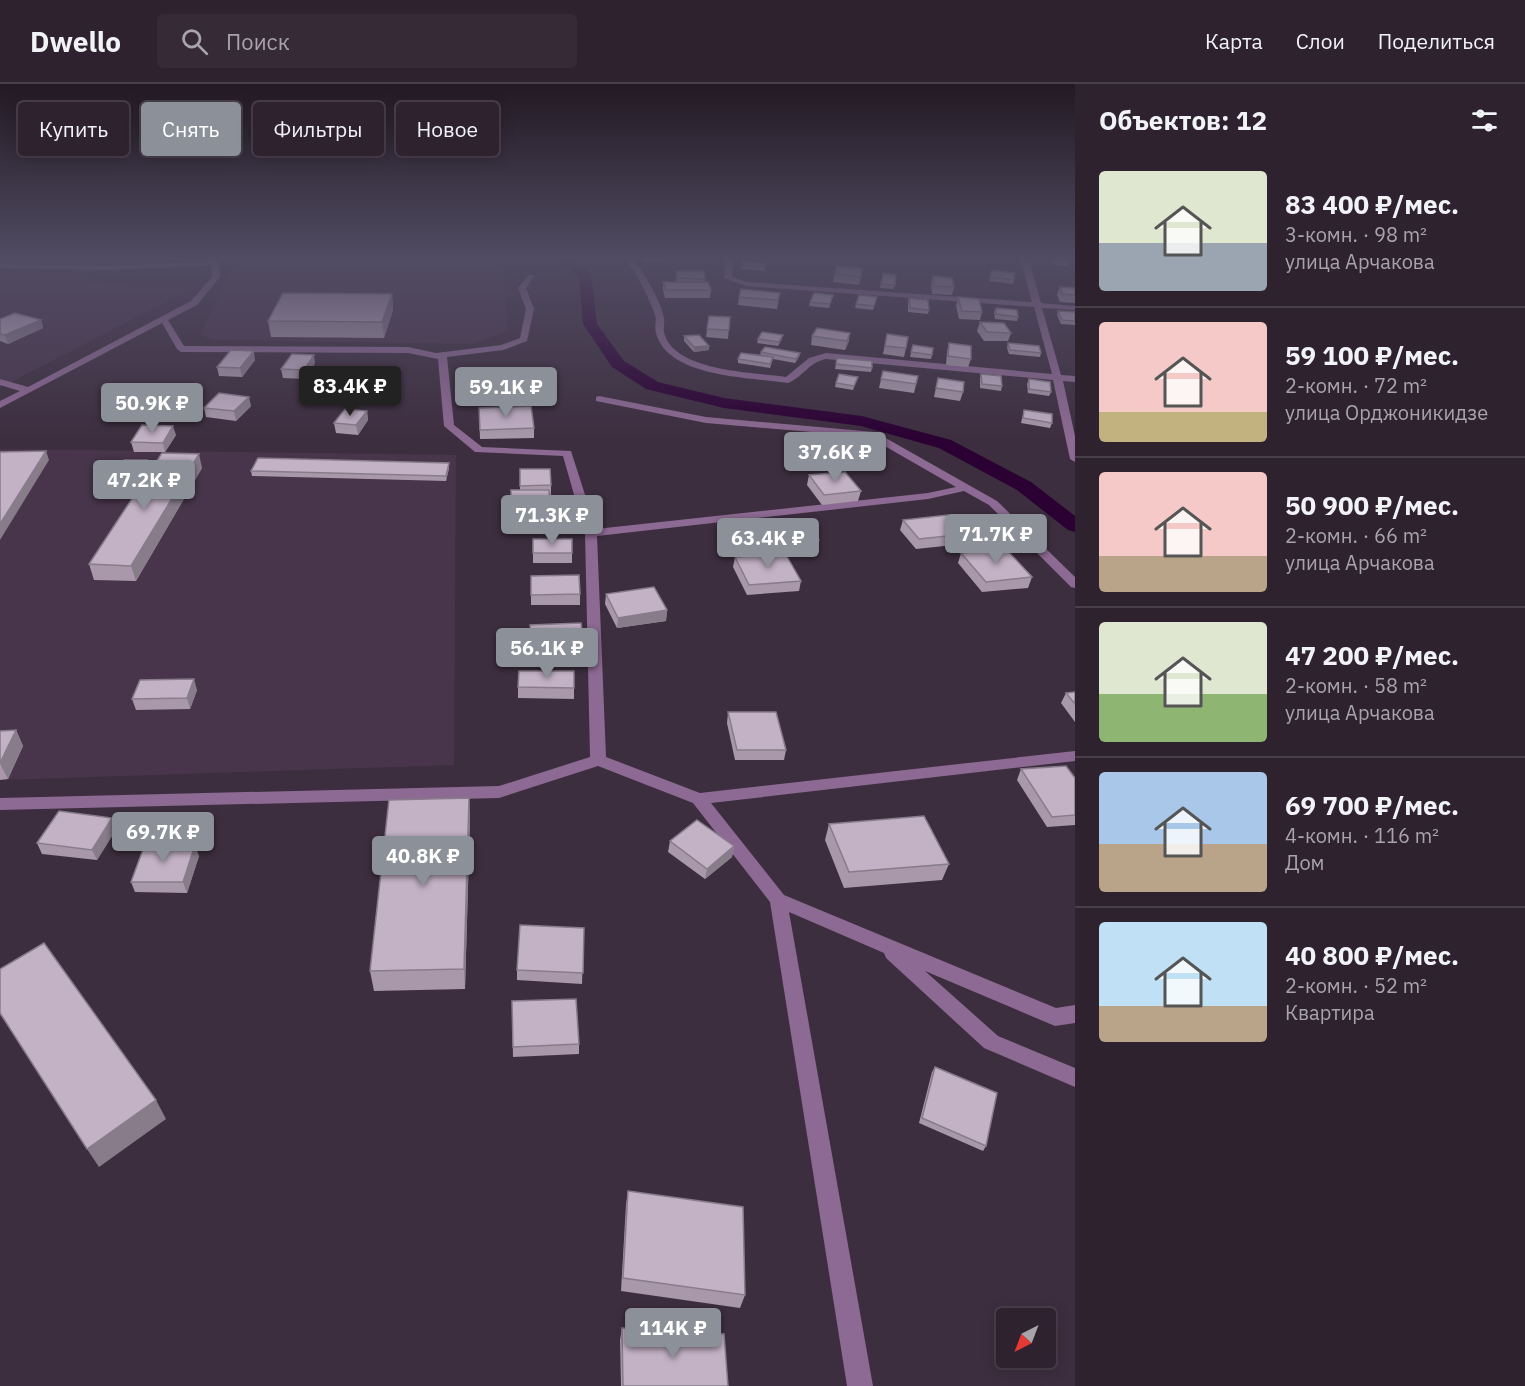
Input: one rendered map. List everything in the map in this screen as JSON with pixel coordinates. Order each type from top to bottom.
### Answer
[{"type":"street","points":[[0,405],[168,318]]},
{"type":"street","points":[[434,356],[503,347],[524,339],[528,318]]},
{"type":"street","points":[[660,318],[660,332],[667,345],[684,361],[698,367],[788,380],[794,377],[807,360],[826,356],[1075,379]]},
{"type":"street","points":[[1041,318],[1057,377],[1075,459]]},
{"type":"street","points":[[164,320],[181,349],[408,350],[442,357],[449,426],[479,450],[567,453],[591,533],[598,760]]},
{"type":"street","points":[[0,382],[29,390]]},
{"type":"street","points":[[599,399],[706,420],[871,434],[993,503],[1075,584]]},
{"type":"street","points":[[591,533],[928,496],[965,488]]},
{"type":"street","points":[[0,804],[499,792],[598,760],[699,799],[1075,756]]},
{"type":"street","points":[[699,799],[778,900],[860,1386]]},
{"type":"street","points":[[778,900],[1075,1025]]},
{"type":"street","points":[[884,945],[991,1042],[1075,1078]]},
{"type":"street","points":[[1055,1017],[1075,1014]]},
{"type":"shaded area","points":[[0,318],[135,318],[0,388]]},
{"type":"shaded area","points":[[208,318],[507,318],[508,331],[472,344],[214,340],[200,335]]},
{"type":"shaded area","points":[[0,449],[456,455],[454,765],[0,780]]},
{"type":"building","points":[[33,318],[41,320],[5,335],[0,334],[0,319]]},
{"type":"building","points":[[270,318],[384,318],[382,322],[268,321]]},
{"type":"building","points":[[709,318],[730,318],[729,330],[707,329]]},
{"type":"building","points":[[1061,318],[1075,318],[1075,321],[1062,320]]},
{"type":"building","points":[[980,322],[1004,323],[1011,333],[987,332]]},
{"type":"building","points":[[817,328],[850,333],[847,341],[812,336]]},
{"type":"building","points":[[762,332],[783,335],[779,342],[758,339]]},
{"type":"building","points":[[887,334],[908,337],[906,348],[885,346]]},
{"type":"building","points":[[699,335],[709,346],[694,347],[684,336]]},
{"type":"building","points":[[949,343],[971,346],[971,359],[948,356]]},
{"type":"building","points":[[1008,343],[1039,346],[1041,353],[1010,350]]},
{"type":"building","points":[[913,345],[933,348],[932,355],[911,352]]},
{"type":"building","points":[[765,347],[800,353],[796,359],[761,352]]},
{"type":"building","points":[[231,350],[254,351],[240,368],[217,367]]},
{"type":"building","points":[[741,353],[773,357],[770,364],[738,359]]},
{"type":"building","points":[[292,354],[314,355],[304,370],[281,369]]},
{"type":"building","points":[[837,358],[872,361],[872,368],[836,364]]},
{"type":"building","points":[[355,370],[375,371],[369,383],[348,382]]},
{"type":"building","points":[[883,371],[918,376],[916,384],[881,379]]},
{"type":"building","points":[[839,374],[858,377],[854,386],[836,383]]},
{"type":"building","points":[[981,374],[1001,376],[1002,386],[982,384]]},
{"type":"building","points":[[938,378],[964,382],[963,392],[936,388]]},
{"type":"building","points":[[1029,379],[1050,382],[1051,392],[1029,389]]},
{"type":"building","points":[[219,393],[249,397],[234,411],[204,408]]},
{"type":"building","points":[[531,406],[534,428],[480,430],[479,408]]},
{"type":"building","points":[[345,409],[367,411],[356,425],[334,423]]},
{"type":"building","points":[[1024,410],[1052,414],[1052,423],[1023,418]]},
{"type":"building","points":[[142,425],[173,426],[163,443],[131,442]]},
{"type":"building","points":[[46,451],[0,524],[0,452]]},
{"type":"building","points":[[162,453],[199,454],[131,566],[89,564]]},
{"type":"building","points":[[258,458],[449,463],[446,476],[251,471]]},
{"type":"building","points":[[124,460],[147,460],[140,473],[117,473]]},
{"type":"building","points":[[520,469],[550,469],[551,485],[520,486]]},
{"type":"building","points":[[845,472],[861,491],[824,495],[809,475]]},
{"type":"building","points":[[511,490],[549,490],[550,508],[511,508]]},
{"type":"building","points":[[948,515],[966,534],[919,539],[903,520]]},
{"type":"building","points":[[808,520],[819,540],[774,542],[765,522]]},
{"type":"building","points":[[533,539],[572,539],[572,553],[533,553]]},
{"type":"building","points":[[1006,549],[1032,577],[986,582],[961,553]]},
{"type":"building","points":[[785,553],[801,581],[749,585],[735,557]]},
{"type":"building","points":[[579,575],[580,594],[531,595],[531,576]]},
{"type":"building","points":[[654,587],[667,610],[618,618],[606,594]]},
{"type":"building","points":[[581,623],[584,643],[531,645],[530,625]]},
{"type":"building","points":[[519,671],[574,671],[574,688],[518,687]]},
{"type":"building","points":[[194,679],[187,698],[132,699],[140,680]]},
{"type":"building","points":[[1075,692],[1075,704],[1066,693]]},
{"type":"building","points":[[728,712],[776,712],[786,750],[737,750]]},
{"type":"building","points":[[16,730],[0,763],[0,731]]},
{"type":"building","points":[[1066,766],[1075,778],[1075,815],[1052,817],[1021,769]]},
{"type":"building","points":[[469,798],[464,969],[370,971],[389,800]]},
{"type":"building","points":[[59,811],[112,818],[92,850],[37,843]]},
{"type":"building","points":[[924,816],[949,864],[849,872],[829,824]]},
{"type":"building","points":[[697,820],[734,846],[707,869],[670,841]]},
{"type":"building","points":[[145,844],[195,845],[183,882],[131,882]]},
{"type":"building","points":[[520,925],[584,928],[583,973],[517,970]]},
{"type":"building","points":[[44,943],[156,1100],[87,1149],[0,1013],[0,969]]},
{"type":"building","points":[[576,999],[579,1044],[513,1047],[512,1001]]},
{"type":"building","points":[[935,1067],[997,1093],[986,1146],[922,1118]]},
{"type":"building","points":[[628,1191],[743,1207],[745,1295],[623,1278]]},
{"type":"building","points":[[622,1328],[724,1334],[728,1386],[623,1386]]},
{"type":"waterway","points":[[589,318],[590,324],[618,364],[652,386],[724,403],[862,421],[945,444],[1024,486],[1075,526]]}]
